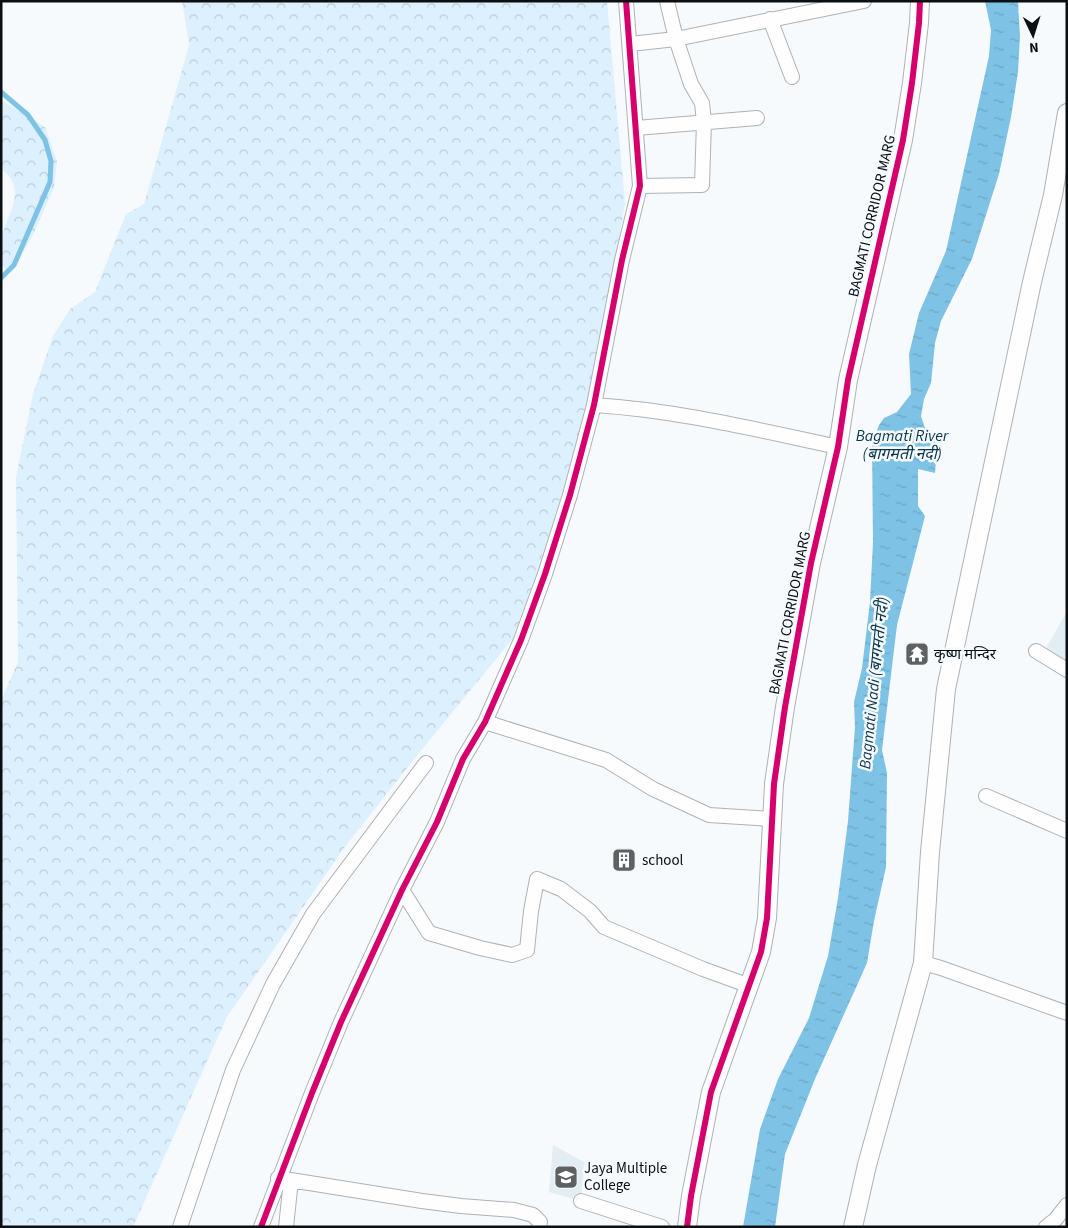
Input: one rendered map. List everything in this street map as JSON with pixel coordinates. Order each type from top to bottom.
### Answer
[{"type":"street","points":[[261,1227],[285,1179],[341,1022],[402,890],[437,822],[463,759],[485,722],[521,640],[545,574],[570,495],[594,405],[622,260],[640,186],[626,1]]},
{"type":"street","points":[[640,186],[702,185],[704,122],[702,103],[692,84],[676,39],[667,1]]},
{"type":"street","points":[[630,44],[676,39],[864,1]]},
{"type":"street","name":"BAGMATI CORRIDOR MARG","points":[[687,1227],[690,1196],[711,1092],[750,986],[761,952],[768,918],[771,820],[785,707],[811,563],[838,447],[848,380],[903,140],[914,66],[920,1]]},
{"type":"street","points":[[770,19],[792,77]]},
{"type":"street","points":[[853,1227],[867,1165],[922,963],[930,852],[946,689],[1032,282],[1053,195],[1067,113]]},
{"type":"street","points":[[636,128],[757,118]]},
{"type":"street","points":[[594,405],[622,407],[726,424],[838,447]]},
{"type":"street","points":[[1036,652],[1067,670]]},
{"type":"street","points":[[485,722],[606,760],[653,789],[709,815],[771,820]]},
{"type":"street","points":[[180,1227],[233,1070],[273,984],[313,914],[426,764]]},
{"type":"street","points":[[986,796],[1067,831]]},
{"type":"street","points":[[402,890],[429,934],[512,955],[527,950],[536,879],[561,889],[590,911],[604,927],[750,986]]},
{"type":"street","points":[[922,963],[941,968],[1067,1014]]},
{"type":"street","points":[[285,1179],[286,1227]]},
{"type":"street","points":[[285,1179],[422,1201],[514,1210],[533,1215],[540,1222],[539,1227]]},
{"type":"street","points":[[581,1201],[662,1227]]},
{"type":"street","points":[[1046,1227],[1055,1220],[1067,1205]]},
{"type":"shaded area","points":[[1067,611],[1067,663],[1045,650]]},
{"type":"shaded area","name":"Jaya Multiple College","points":[[553,1145],[584,1162],[581,1201],[549,1192]]},
{"type":"green space","points":[[182,1],[607,1],[625,204],[590,404],[533,585],[514,637],[344,848],[227,1017],[133,1227],[1,1227],[1,700],[18,662],[16,477],[33,394],[53,336],[70,309],[95,292],[126,214],[144,204],[189,45]]},
{"type":"green space","points":[[1,100],[45,127],[57,161],[54,188],[32,237],[11,273],[1,265],[1,241],[15,194],[14,185],[1,169]]},
{"type":"water","name":"Bagmati River (बागमती नदी)","points":[[985,1],[1018,1],[1020,36],[1018,72],[999,174],[972,259],[941,321],[935,343],[931,383],[924,399],[921,416],[925,428],[938,436],[935,473],[918,469],[918,506],[925,516],[897,625],[882,750],[887,773],[886,867],[867,963],[815,1079],[785,1154],[775,1227],[743,1227],[760,1129],[778,1079],[809,1018],[828,956],[848,821],[855,727],[854,702],[862,668],[870,602],[873,542],[872,444],[879,425],[884,418],[897,412],[911,394],[909,354],[919,313],[946,251],[989,56],[991,30]]},
{"type":"waterway","points":[[1,92],[28,115],[45,140],[51,161],[50,182],[14,265],[1,278]]},
{"type":"cycle path","points":[[261,1227],[341,1022],[402,890],[437,822],[463,759],[485,722],[521,640],[545,574],[570,495],[594,405],[622,260],[640,186],[626,1]]},
{"type":"cycle path","points":[[687,1227],[711,1092],[761,952],[767,918],[774,784],[785,707],[811,563],[838,447],[848,380],[903,140],[912,83],[920,1]]},
{"type":"place","name":"कृष्ण मन्दिर","points":[[917,654]]},
{"type":"place","name":"school","points":[[624,860]]},
{"type":"place","name":"Jaya Multiple College","points":[[566,1177]]},
{"type":"water label","name":"Bagmati Nadi (बागमती नदी)","points":[[874,683]]}]
